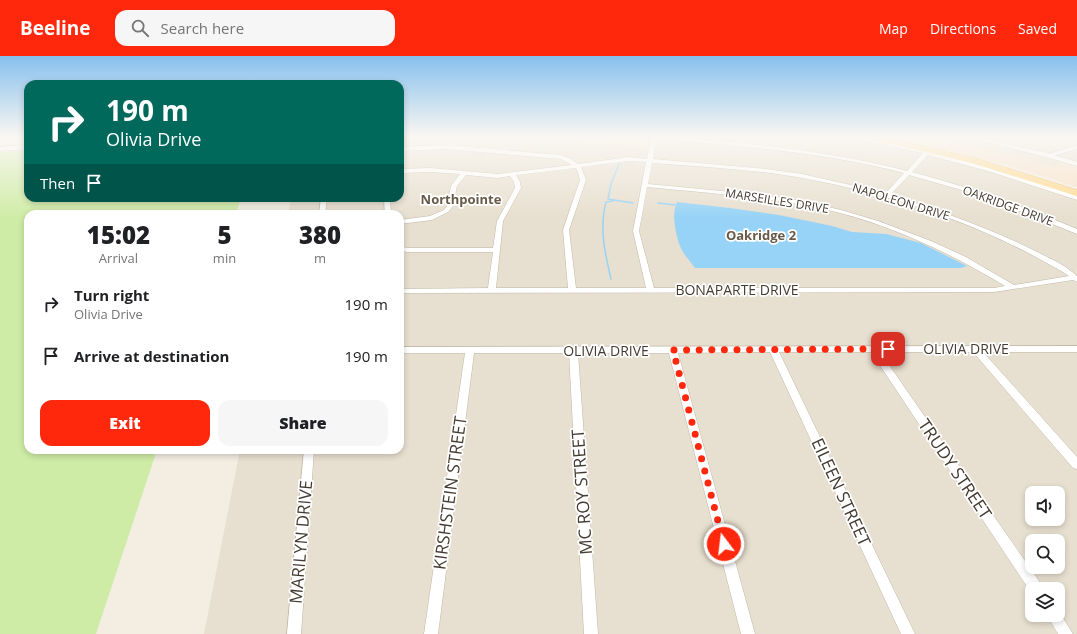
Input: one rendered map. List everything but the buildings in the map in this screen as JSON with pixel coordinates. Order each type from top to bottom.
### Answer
[{"type":"main road","points":[[987,164],[1077,193]]},
{"type":"main road","points":[[995,164],[1077,189]]},
{"type":"street","name":"NAPOLEON DRIVE","points":[[404,171],[430,170],[492,176],[584,164]]},
{"type":"street","points":[[649,164],[636,231],[651,290]]},
{"type":"street","name":"NAPOLEON DRIVE","points":[[684,164],[766,171],[802,176],[887,196],[970,224],[1014,243],[1066,270],[1073,275],[1075,279]]},
{"type":"street","name":"OAKRIDGE DRIVE","points":[[869,164],[907,173],[989,198],[1077,232]]},
{"type":"street","points":[[887,196],[916,164]]},
{"type":"street","points":[[970,164],[1003,173],[1077,198]]},
{"type":"street","points":[[572,290],[566,230],[583,180],[583,174],[576,165]]},
{"type":"street","points":[[404,222],[432,218],[446,211],[450,206],[454,186],[464,173]]},
{"type":"street","points":[[492,291],[500,221],[518,188],[517,182],[512,174]]},
{"type":"street","name":"MARSEILLES DRIVE","points":[[645,185],[767,197],[802,203],[859,217],[891,227],[946,250],[1012,287]]},
{"type":"street","points":[[404,249],[496,250]]},
{"type":"street","name":"BONAPARTE DRIVE","points":[[404,291],[994,290],[1075,279]]},
{"type":"street","name":"TRUDY STREET","points":[[873,349],[1031,582]]},
{"type":"street","name":"OLIVIA DRIVE","points":[[404,350],[573,351],[1077,349]]},
{"type":"street","points":[[673,350],[748,634]]},
{"type":"street","name":"EILEEN STREET","points":[[773,350],[908,634]]},
{"type":"street","points":[[976,350],[1077,465]]},
{"type":"street","name":"KIRSHSTEIN STREET","points":[[431,634],[470,351]]},
{"type":"street","name":"MC ROY STREET","points":[[573,351],[591,634]]},
{"type":"street","name":"MARILYN DRIVE","points":[[294,634],[309,454]]},
{"type":"street","points":[[1058,622],[1066,634]]},
{"type":"shaded area","points":[[404,164],[966,164],[1077,199],[1077,634],[204,634],[239,454],[404,454],[404,210],[289,210],[290,202],[404,202]]},
{"type":"shaded area","points":[[1003,164],[1044,164],[1055,167],[1062,164],[1077,164],[1077,187]]},
{"type":"shaded area","points":[[1044,164],[1062,164],[1055,167]]},
{"type":"green space","points":[[0,164],[24,164],[24,202],[240,202],[237,210],[24,210],[24,454],[156,454],[96,634],[0,634]]},
{"type":"water","points":[[677,202],[779,215],[832,226],[852,232],[886,234],[921,243],[967,266],[961,268],[695,268],[683,252],[677,236],[674,212]]},
{"type":"waterway","points":[[619,164],[611,184],[608,199],[633,203]]},
{"type":"waterway","points":[[611,279],[605,250],[603,222],[606,202],[613,201]]},
{"type":"waterway","points":[[658,203],[675,205]]},
{"type":"district","name":"Northpointe","points":[[461,199]]},
{"type":"district","name":"Oakridge 2","points":[[761,235]]},
{"type":"route","points":[[724,544],[673,350],[888,349]]}]
